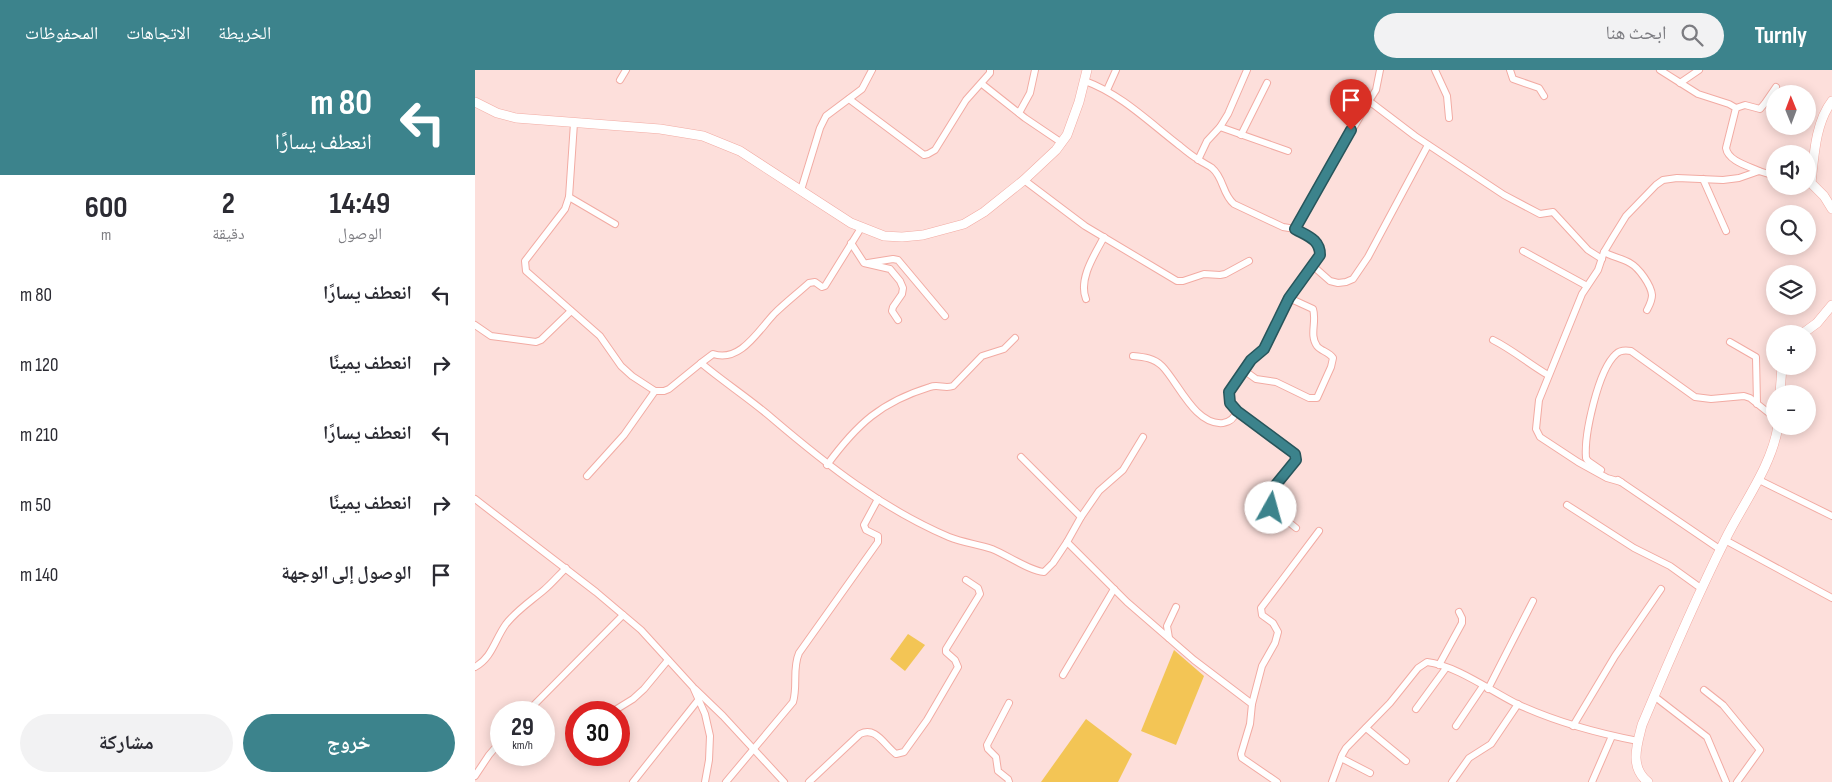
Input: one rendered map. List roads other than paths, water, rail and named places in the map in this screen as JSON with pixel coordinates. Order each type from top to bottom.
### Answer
[{"type":"street","points":[[619,80],[626,70]]},
{"type":"street","points":[[801,190],[826,116],[862,89],[872,70]]},
{"type":"street","points":[[849,99],[924,154],[928,154],[935,150],[966,100],[990,73],[989,70]]},
{"type":"street","points":[[1019,113],[1030,93],[1035,70]]},
{"type":"street","points":[[475,102],[497,113],[516,118],[660,129],[703,136],[740,151],[861,228],[884,236],[923,236],[964,224],[984,212],[1025,180],[1062,143],[1071,124],[1087,70]]},
{"type":"street","points":[[1107,90],[1116,70]]},
{"type":"street","points":[[1198,160],[1207,141],[1220,127],[1245,78],[1247,70]]},
{"type":"street","points":[[1295,229],[1376,90],[1380,70]]},
{"type":"street","points":[[1435,70],[1447,96],[1449,118]]},
{"type":"street","points":[[1510,70],[1513,79],[1539,88],[1544,96]]},
{"type":"street","points":[[1660,70],[1699,94],[1736,108],[1745,105],[1759,109],[1766,101]]},
{"type":"street","points":[[1680,83],[1699,70]]},
{"type":"street","points":[[1085,80],[1107,90],[1216,172],[1222,181],[1229,199],[1235,204],[1283,227],[1295,229],[1317,242],[1320,247],[1320,255],[1289,298],[1264,349],[1251,360],[1229,392],[1230,403],[1237,411],[1295,454],[1296,460],[1274,487],[1267,499],[1270,507],[1296,528]]},
{"type":"street","points":[[1241,135],[1267,83]]},
{"type":"street","points":[[982,84],[1062,143]]},
{"type":"street","points":[[1369,101],[1428,145],[1504,195],[1540,214],[1553,212],[1588,250],[1632,264],[1648,284],[1652,295],[1647,310]]},
{"type":"street","points":[[1816,145],[1826,109],[1832,101]]},
{"type":"street","points":[[1736,108],[1726,153],[1730,157],[1766,173]]},
{"type":"street","points":[[574,123],[569,197],[565,209],[559,220],[525,261],[524,266],[526,271],[600,336],[621,366],[632,376],[655,391],[669,389],[713,354],[723,357],[729,356],[741,349],[809,282],[815,282],[822,287],[825,286],[861,228]]},
{"type":"street","points":[[1220,127],[1288,151]]},
{"type":"street","points":[[1313,266],[1330,281],[1346,282],[1353,279],[1368,256],[1428,145]]},
{"type":"street","points":[[1621,482],[1607,478],[1578,462],[1537,434],[1536,423],[1539,400],[1578,303],[1598,270],[1603,255],[1626,216],[1656,185],[1670,178],[1723,180],[1739,178],[1759,171]]},
{"type":"street","points":[[1703,179],[1726,231]]},
{"type":"street","points":[[1025,180],[1085,226],[1177,281],[1183,281],[1204,274],[1225,274],[1249,261]]},
{"type":"street","points":[[1816,189],[1824,196],[1832,209]]},
{"type":"street","points":[[569,197],[615,224]]},
{"type":"street","points":[[1087,299],[1084,294],[1084,283],[1104,237]]},
{"type":"street","points":[[851,243],[865,263],[891,269],[900,281],[903,288],[892,311],[898,320]]},
{"type":"street","points":[[1523,250],[1587,286]]},
{"type":"street","points":[[865,263],[898,260],[945,316]]},
{"type":"street","points":[[1245,371],[1256,379],[1276,382],[1309,398],[1317,398],[1333,358],[1320,349],[1314,340],[1315,314],[1313,309],[1289,298]]},
{"type":"street","points":[[1814,325],[1832,305]]},
{"type":"street","points":[[475,325],[491,336],[536,342],[541,340],[571,311]]},
{"type":"street","points":[[827,465],[853,431],[869,417],[907,395],[933,386],[953,386],[982,356],[1004,349],[1015,338]]},
{"type":"street","points":[[1493,340],[1509,348],[1526,362],[1548,375]]},
{"type":"street","points":[[1730,342],[1756,357],[1757,404]]},
{"type":"street","points":[[1721,550],[1587,461],[1590,418],[1598,386],[1611,360],[1618,352],[1631,350],[1695,397],[1711,399],[1744,396],[1750,398],[1766,411]]},
{"type":"street","points":[[1133,356],[1153,359],[1162,366],[1189,403],[1203,417],[1219,423],[1225,423],[1233,418],[1237,411]]},
{"type":"street","points":[[701,363],[773,419],[827,465],[905,516],[966,544],[989,548],[1040,572],[1049,569],[1081,517],[1102,488],[1123,470],[1143,437]]},
{"type":"street","points":[[587,476],[624,435],[655,391]]},
{"type":"street","points":[[1648,782],[1639,774],[1636,763],[1642,725],[1725,540],[1759,480],[1776,435]]},
{"type":"street","points":[[1021,457],[1081,517]]},
{"type":"street","points":[[1759,480],[1832,516]]},
{"type":"street","points":[[475,499],[566,568],[641,630],[784,782]]},
{"type":"street","points":[[726,782],[755,750],[793,702],[795,696],[795,662],[799,653],[877,542],[877,536],[866,530],[864,526],[878,499]]},
{"type":"street","points":[[1567,506],[1634,548],[1670,566],[1702,589]]},
{"type":"street","points":[[1277,782],[1242,758],[1241,754],[1250,724],[1252,704],[1262,666],[1275,643],[1278,632],[1273,623],[1262,615],[1261,608],[1319,531]]},
{"type":"street","points":[[1725,540],[1832,598]]},
{"type":"street","points":[[1067,542],[1114,589],[1169,639],[1252,704]]},
{"type":"street","points":[[475,667],[483,663],[506,624],[522,607],[544,590],[566,568]]},
{"type":"street","points":[[809,782],[860,734],[866,731],[879,737],[896,754],[904,752],[927,720],[957,667],[955,660],[946,652],[946,649],[980,594],[978,588],[966,580]]},
{"type":"street","points":[[1063,675],[1114,589]]},
{"type":"street","points":[[1573,726],[1615,656],[1661,589]]},
{"type":"street","points":[[1456,726],[1486,688],[1533,601]]},
{"type":"street","points":[[1169,639],[1167,626],[1175,607]]},
{"type":"street","points":[[1439,665],[1462,624],[1459,612]]},
{"type":"street","points":[[538,701],[623,615]]},
{"type":"street","points":[[630,701],[668,660]]},
{"type":"street","points":[[1332,782],[1346,748],[1390,703],[1422,664],[1427,662],[1461,674],[1518,704],[1573,726],[1638,741]]},
{"type":"street","points":[[1416,709],[1446,668]]},
{"type":"street","points":[[693,687],[705,714],[710,736],[709,760],[705,782]]},
{"type":"street","points":[[1704,690],[1723,704],[1759,750],[1737,782]]},
{"type":"street","points":[[1655,696],[1707,737],[1726,782]]},
{"type":"street","points":[[633,782],[699,699]]},
{"type":"street","points":[[1009,704],[987,745],[988,749],[997,757],[998,772],[1008,779],[1009,782]]},
{"type":"street","points":[[1453,782],[1469,758],[1491,744],[1518,704]]},
{"type":"street","points":[[1366,728],[1406,761]]},
{"type":"street","points":[[1592,782],[1612,736]]},
{"type":"street","points":[[475,776],[490,754]]},
{"type":"street","points":[[1341,758],[1370,773]]}]
